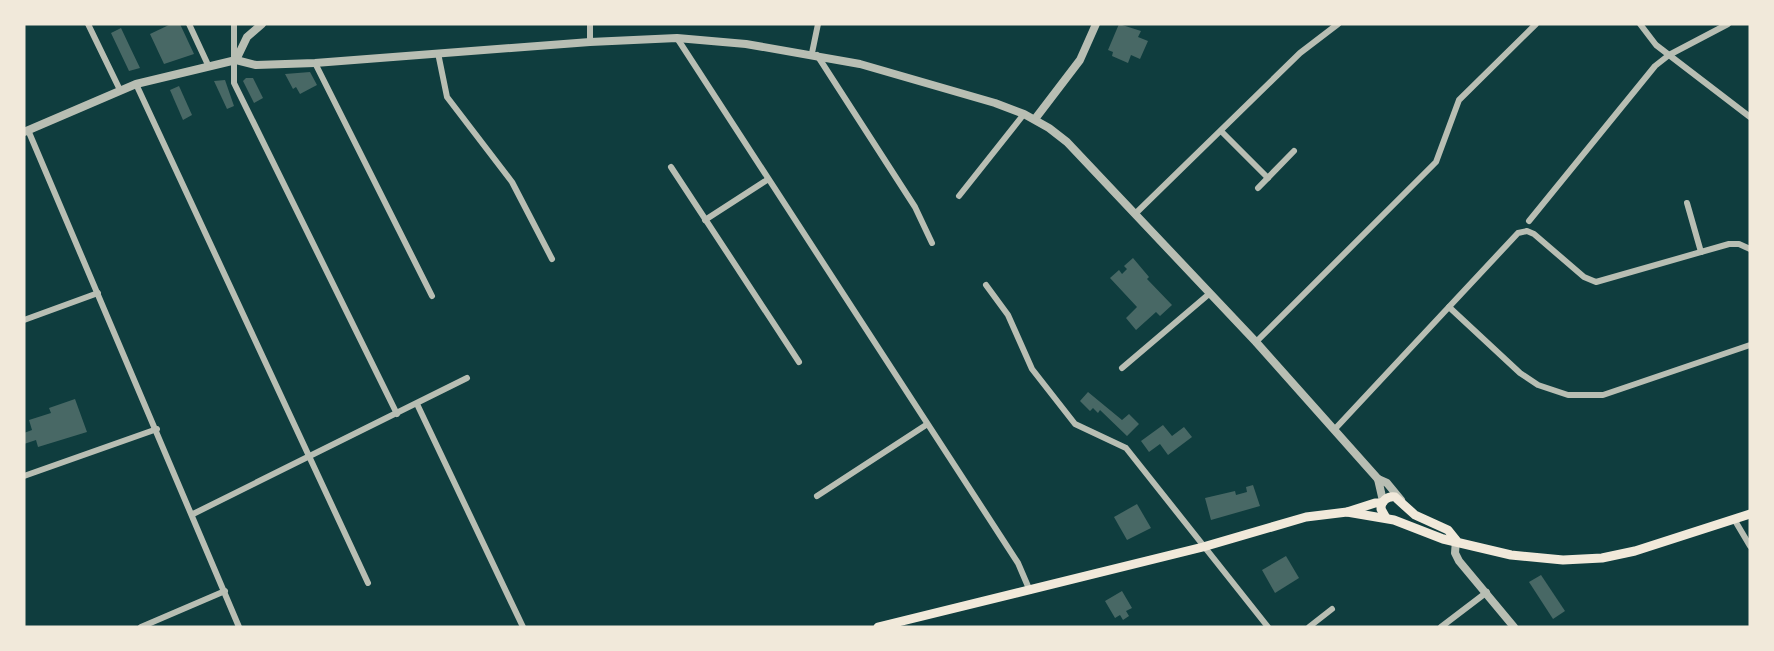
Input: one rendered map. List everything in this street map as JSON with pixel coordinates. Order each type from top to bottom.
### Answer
[{"type":"main road","points":[[880,627],[1203,547],[1306,517],[1347,512],[1375,502],[1383,502],[1392,497],[1402,502],[1415,515],[1448,530],[1456,540]]},
{"type":"main road","points":[[1383,502],[1382,513],[1390,519]]},
{"type":"main road","points":[[1390,519],[1402,514],[1402,502]]},
{"type":"main road","points":[[1347,512],[1358,516],[1390,519],[1443,539],[1456,540],[1528,558],[1583,560],[1635,551],[1750,514]]},
{"type":"street","points":[[88,24],[120,90]]},
{"type":"street","points":[[189,24],[209,67]]},
{"type":"street","points":[[234,24],[236,60],[234,83],[398,414]]},
{"type":"street","points":[[236,60],[247,37],[262,24]]},
{"type":"street","points":[[590,24],[590,42]]},
{"type":"street","points":[[818,24],[814,54],[915,207],[932,243]]},
{"type":"street","points":[[1035,119],[1080,60],[1095,24]]},
{"type":"street","points":[[1135,214],[1222,132],[1300,53],[1338,24]]},
{"type":"street","points":[[1256,342],[1436,162],[1459,100],[1536,24]]},
{"type":"street","points":[[1640,24],[1656,45],[1750,117]]},
{"type":"street","points":[[1528,221],[1656,66],[1669,55],[1728,24]]},
{"type":"street","points":[[677,38],[926,425],[1018,563],[1030,591]]},
{"type":"street","points":[[239,627],[157,429],[26,131],[136,84],[236,60],[256,65],[315,63],[590,42],[677,38],[746,44],[814,54],[926,82],[1024,114],[1035,119],[1067,142],[1256,342],[1378,479],[1387,483],[1402,502]]},
{"type":"street","points":[[438,53],[447,97],[512,182],[552,259]]},
{"type":"street","points":[[315,63],[432,297]]},
{"type":"street","points":[[136,84],[312,457],[368,583]]},
{"type":"street","points":[[959,196],[1024,114]]},
{"type":"street","points":[[1222,132],[1269,178]]},
{"type":"street","points":[[1258,188],[1294,152]]},
{"type":"street","points":[[671,168],[799,362]]},
{"type":"street","points":[[705,220],[767,180]]},
{"type":"street","points":[[1687,203],[1701,252]]},
{"type":"street","points":[[1334,430],[1518,233],[1527,231],[1534,234],[1584,277],[1596,282],[1734,243],[1750,249]]},
{"type":"street","points":[[986,285],[1008,315],[1032,369],[1074,424],[1126,448],[1268,627]]},
{"type":"street","points":[[24,320],[98,292]]},
{"type":"street","points":[[1122,368],[1209,294]]},
{"type":"street","points":[[1449,307],[1520,374],[1538,385],[1568,395],[1603,395],[1750,345]]},
{"type":"street","points":[[193,514],[417,405],[467,378]]},
{"type":"street","points":[[417,405],[523,627]]},
{"type":"street","points":[[817,496],[926,425]]},
{"type":"street","points":[[24,476],[157,429]]},
{"type":"street","points":[[1378,479],[1383,502]]},
{"type":"street","points":[[1734,519],[1750,546]]},
{"type":"street","points":[[1456,540],[1455,553],[1459,561],[1514,627]]},
{"type":"street","points":[[141,627],[225,591]]},
{"type":"street","points":[[1441,627],[1487,592]]},
{"type":"street","points":[[1309,627],[1332,609]]},
{"type":"building","points":[[171,24],[180,24],[194,54],[164,64],[150,34]]},
{"type":"building","points":[[1119,24],[1141,31],[1138,37],[1148,41],[1140,59],[1131,55],[1128,63],[1112,56],[1113,52],[1108,50]]},
{"type":"building","points":[[121,28],[140,68],[129,71],[111,33]]},
{"type":"building","points":[[310,72],[317,85],[300,94],[296,87],[293,89],[285,74]]},
{"type":"building","points":[[246,78],[253,78],[263,98],[254,103],[243,81]]},
{"type":"building","points":[[225,80],[234,106],[227,109],[214,81]]},
{"type":"building","points":[[179,86],[192,115],[183,120],[170,90]]},
{"type":"building","points":[[1133,258],[1149,277],[1147,279],[1172,305],[1160,316],[1156,312],[1136,330],[1126,318],[1137,307],[1110,278],[1119,270],[1122,274],[1127,269],[1124,266]]},
{"type":"building","points":[[1088,392],[1122,420],[1129,414],[1139,424],[1127,436],[1100,410],[1098,413],[1093,408],[1090,411],[1080,401]]},
{"type":"building","points":[[75,399],[87,432],[38,447],[36,440],[24,444],[24,433],[32,430],[29,420],[51,413],[49,408]]},
{"type":"building","points":[[1163,425],[1172,436],[1184,427],[1192,437],[1168,455],[1160,444],[1149,452],[1141,441]]},
{"type":"building","points":[[1253,485],[1260,506],[1211,520],[1205,498],[1235,491],[1236,495],[1247,492],[1246,487]]},
{"type":"building","points":[[1137,504],[1151,528],[1127,540],[1114,517]]},
{"type":"building","points":[[1286,556],[1299,578],[1275,593],[1262,570]]},
{"type":"building","points":[[1541,575],[1565,611],[1553,619],[1529,582]]},
{"type":"building","points":[[1122,591],[1132,608],[1126,611],[1129,616],[1123,620],[1120,615],[1115,618],[1105,601]]}]
